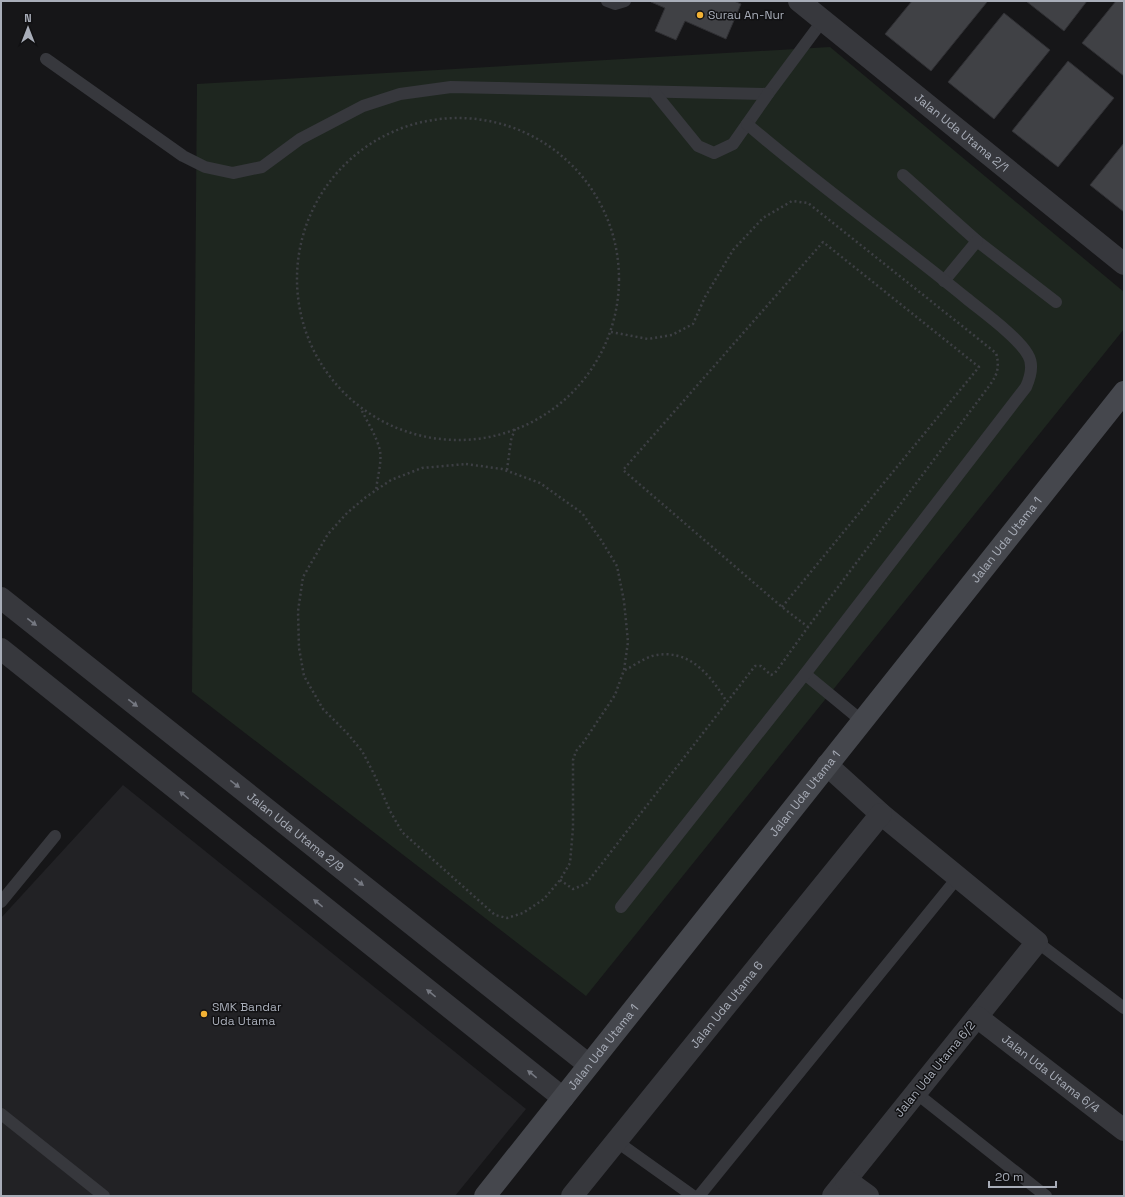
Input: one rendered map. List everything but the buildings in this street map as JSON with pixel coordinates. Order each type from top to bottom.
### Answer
[{"type":"street","name":"Jalan Uda Utama 2/1","points":[[799,1],[1124,264]]},
{"type":"street","name":"Jalan Uda Utama 1","points":[[485,1196],[862,721],[1123,397]]},
{"type":"street","name":"Jalan Uda Utama 2/9","points":[[1,598],[589,1065]]},
{"type":"street","points":[[1,649],[563,1098]]},
{"type":"street","points":[[827,765],[881,814],[1037,942]]},
{"type":"street","name":"Jalan Uda Utama 6","points":[[572,1196],[881,814]]},
{"type":"street","name":"Jalan Uda Utama 6/2","points":[[839,1188],[1037,942]]},
{"type":"street","name":"Jalan Uda Utama 6/4","points":[[977,1017],[1124,1130]]},
{"type":"street","points":[[839,1188],[868,1196]]},
{"type":"lane","points":[[607,1],[615,4],[625,1]]},
{"type":"lane","points":[[654,92],[698,146],[714,153],[733,144],[823,20]]},
{"type":"lane","points":[[46,58],[183,156],[205,167],[233,173],[262,167],[300,139],[363,106],[400,94],[451,87],[768,94]]},
{"type":"lane","points":[[621,907],[805,674],[1026,387],[1031,373],[1029,356],[1018,341],[776,149],[747,124]]},
{"type":"lane","points":[[903,175],[977,241],[1056,302]]},
{"type":"lane","points":[[944,281],[977,241]]},
{"type":"lane","points":[[805,674],[862,721]]},
{"type":"lane","points":[[1,902],[56,836]]},
{"type":"lane","points":[[699,1196],[958,877]]},
{"type":"lane","points":[[1037,942],[1124,1008]]},
{"type":"lane","points":[[916,1093],[1046,1196]]},
{"type":"lane","points":[[1,1114],[104,1196]]},
{"type":"lane","points":[[616,1141],[693,1196]]},
{"type":"path","points":[[450,119],[485,120],[507,124],[569,160],[594,189],[606,218],[617,254],[621,283],[616,318],[611,332],[594,373],[566,402],[497,437],[454,440],[417,433],[385,423],[362,410],[346,398],[310,344],[302,321],[296,295],[296,270],[300,247],[308,220],[321,192],[336,171],[371,142],[396,129],[417,123],[450,119]]},
{"type":"path","points":[[560,880],[573,889],[586,884],[755,666],[761,666],[771,675],[775,673],[981,397],[997,374],[999,364],[996,353],[808,204],[792,201],[763,218],[733,250],[705,297],[693,324],[672,335],[648,339],[611,332]]},
{"type":"path","points":[[782,607],[979,367],[823,242],[623,470],[782,607],[808,627]]},
{"type":"path","points":[[362,410],[377,441],[380,452],[376,491]]},
{"type":"path","points":[[506,470],[511,440],[516,428]]},
{"type":"path","points":[[466,464],[502,468],[506,470],[540,483],[582,513],[617,566],[624,601],[628,642],[624,670],[616,695],[576,751],[573,760],[573,828],[570,863],[560,880],[544,899],[523,913],[507,918],[495,915],[402,832],[390,811],[362,751],[347,733],[323,709],[304,676],[299,648],[298,611],[303,578],[328,534],[347,513],[391,480],[422,468],[466,464]]},
{"type":"path","points":[[624,670],[652,656],[679,656],[693,662],[714,682],[727,702]]},
{"type":"shaded area","points":[[830,47],[1124,292],[1124,329],[586,996],[192,692],[197,84]]},
{"type":"shaded area","name":"SMK Bandar Uda Utama","points":[[123,785],[526,1109],[455,1196],[1,1196],[1,918]]},
{"type":"place","name":"Surau An-Nur","points":[[700,15]]},
{"type":"place","name":"SMK Bandar Uda Utama","points":[[204,1014]]}]
